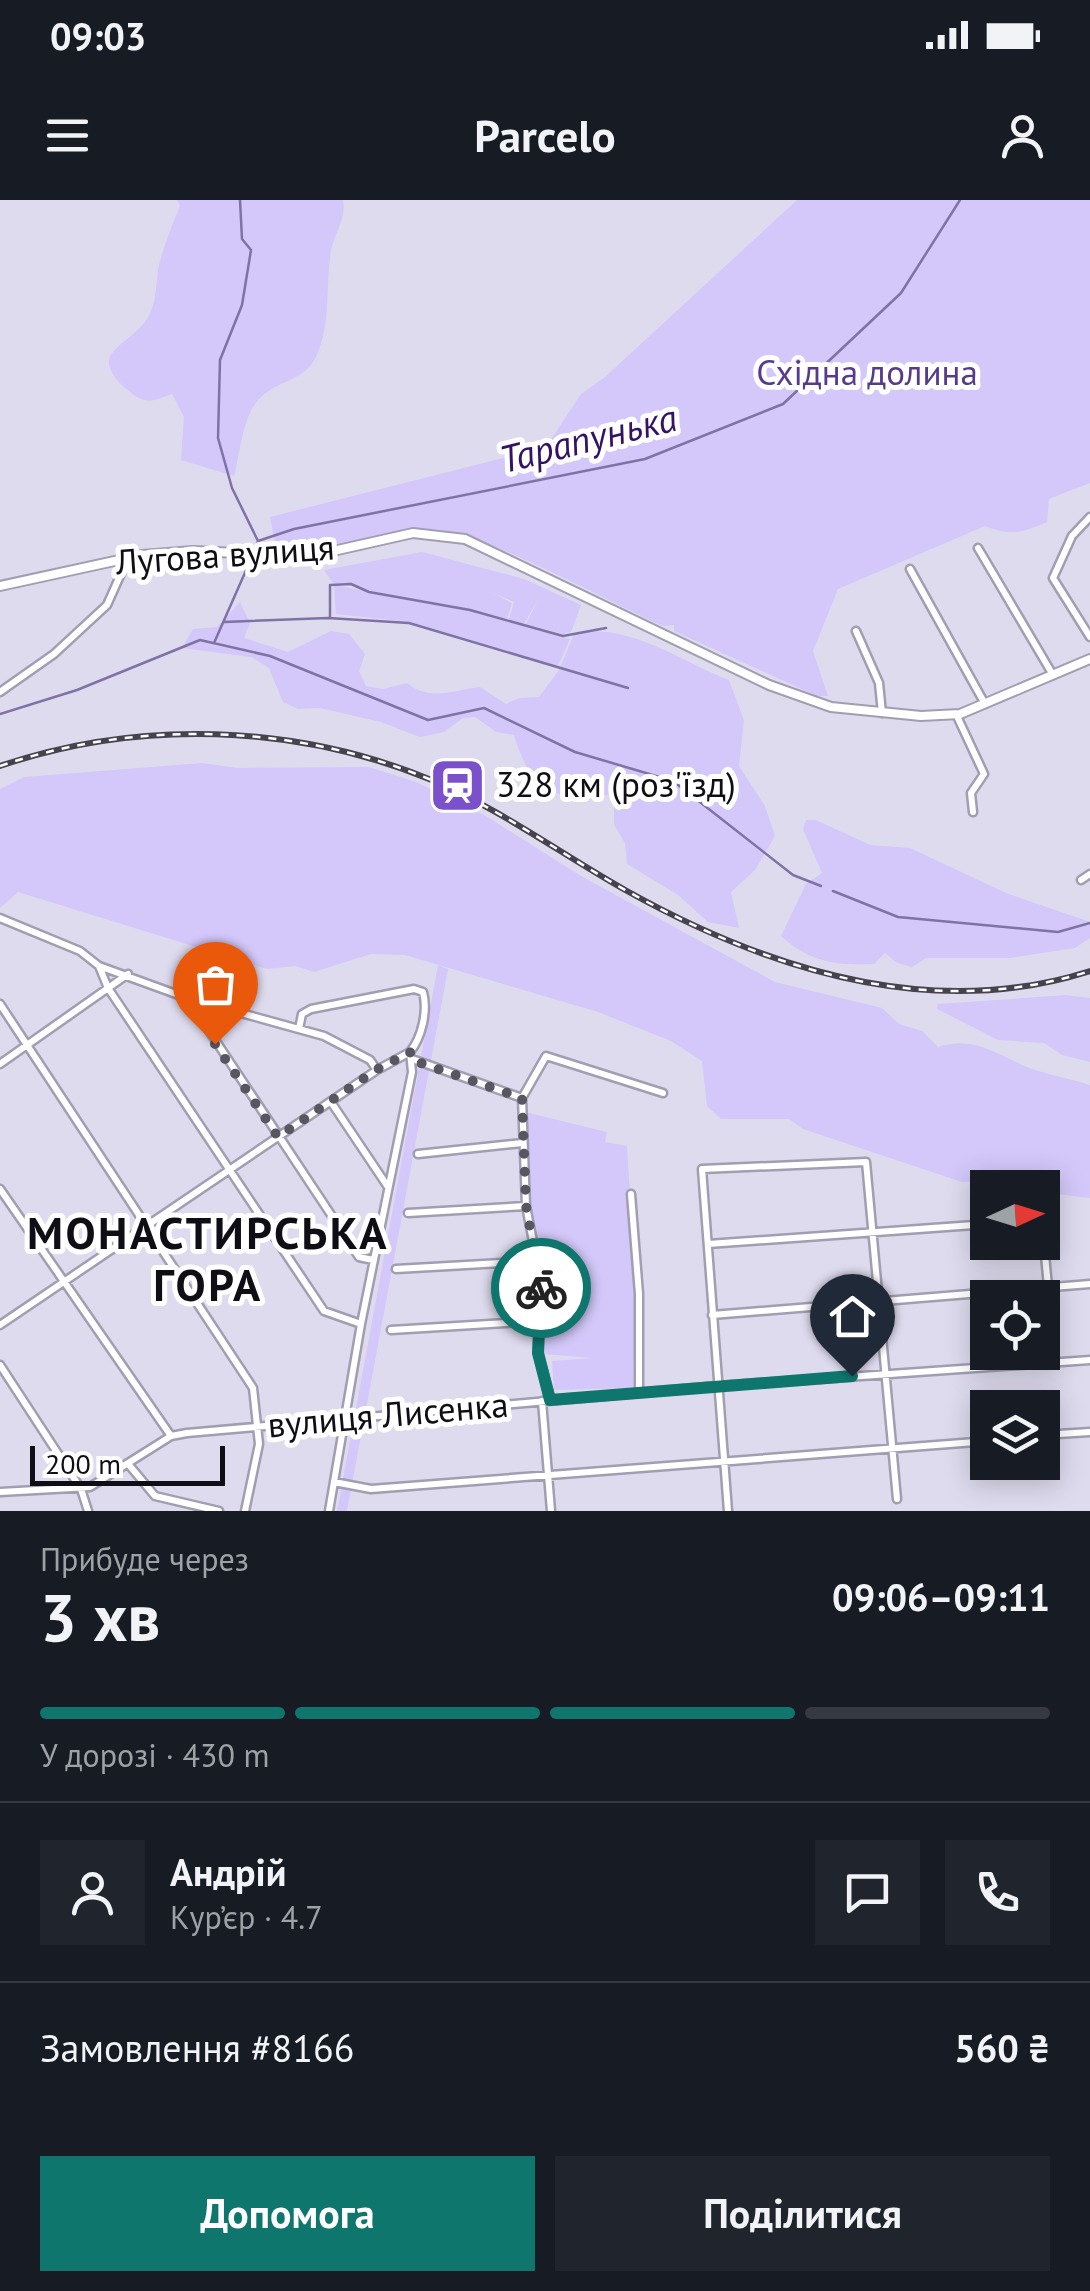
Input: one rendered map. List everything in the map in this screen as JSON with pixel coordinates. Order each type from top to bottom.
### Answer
[{"type":"street","points":[[1090,517],[1072,536],[1053,578],[1090,636]]},
{"type":"street","name":"Лугова вулиця","points":[[0,586],[128,558],[193,551],[311,556],[434,532],[465,539],[800,699],[882,713],[956,714],[1090,658]]},
{"type":"street","points":[[978,548],[1053,676]]},
{"type":"street","points":[[0,692],[54,654],[107,606],[128,558]]},
{"type":"street","points":[[910,570],[985,704]]},
{"type":"street","points":[[856,631],[879,683],[882,713]]},
{"type":"street","points":[[956,714],[984,774],[971,793],[973,812]]},
{"type":"street","points":[[1082,880],[1090,874]]},
{"type":"street","points":[[0,918],[80,952],[99,966],[187,998],[324,1036],[370,1060],[376,1070]]},
{"type":"street","points":[[99,966],[108,988],[226,1172],[324,1311],[360,1324]]},
{"type":"street","points":[[0,1064],[128,974]]},
{"type":"street","points":[[299,1029],[302,1014],[311,1009],[414,989],[423,992],[425,1002],[411,1056],[360,1324],[329,1511]]},
{"type":"street","points":[[187,998],[360,1257],[373,1260]]},
{"type":"street","points":[[0,1004],[253,1388],[258,1427],[246,1511]]},
{"type":"street","points":[[0,1326],[376,1070],[411,1056],[525,1096]]},
{"type":"street","points":[[550,1511],[546,1401],[538,1353],[537,1321],[542,1295],[526,1206],[522,1143],[525,1096],[540,1059],[546,1056],[664,1094]]},
{"type":"street","points":[[331,1102],[388,1188]]},
{"type":"street","points":[[418,1154],[522,1143]]},
{"type":"street","points":[[728,1511],[702,1169],[866,1162],[896,1499]]},
{"type":"street","points":[[0,1189],[171,1436]]},
{"type":"street","points":[[631,1194],[639,1294],[639,1392]]},
{"type":"street","points":[[408,1213],[526,1206]]},
{"type":"street","points":[[708,1244],[970,1225]]},
{"type":"street","points":[[396,1269],[536,1260]]},
{"type":"street","points":[[1060,1288],[1090,1284]]},
{"type":"street","points":[[712,1315],[970,1295]]},
{"type":"street","points":[[391,1330],[537,1321]]},
{"type":"street","name":"вулиця Лисенка","points":[[1060,1361],[1090,1360]]},
{"type":"street","points":[[0,1365],[80,1489],[88,1511]]},
{"type":"street","name":"вулиця Лисенка","points":[[0,1492],[80,1489],[129,1465],[171,1436],[639,1392],[970,1367]]},
{"type":"street","points":[[1060,1434],[1090,1432]]},
{"type":"street","points":[[334,1482],[354,1489],[371,1489],[970,1442]]},
{"type":"street","points":[[129,1465],[155,1496],[219,1511]]},
{"type":"green space","points":[[177,200],[343,200],[342,220],[331,251],[324,331],[316,357],[305,371],[268,391],[255,405],[246,423],[234,476],[181,460],[184,417],[172,394],[155,400],[141,399],[115,378],[109,366],[116,349],[151,311],[161,258],[180,206]]},
{"type":"green space","name":"Східна долина","points":[[797,200],[1090,200],[1090,483],[1049,499],[1047,522],[1038,526],[1009,532],[985,526],[838,589],[813,651],[828,696],[817,696],[674,631],[674,625],[663,626],[512,554],[452,532],[410,530],[315,549],[277,552],[270,517],[546,447],[581,394],[605,377]]},
{"type":"green space","points":[[422,552],[524,579],[581,605],[571,632],[563,634],[526,624],[539,598],[524,624],[509,619],[514,602],[491,592],[512,603],[507,619],[370,591],[352,583],[333,583],[324,570]]},
{"type":"green space","points":[[334,585],[469,611],[570,639],[558,666],[410,622],[336,614]]},
{"type":"green space","points":[[240,602],[250,623],[244,638],[288,652],[331,631],[349,634],[365,654],[359,671],[366,686],[383,689],[407,683],[433,693],[480,687],[506,704],[519,698],[539,697],[559,670],[574,634],[593,631],[653,645],[729,680],[744,720],[739,766],[765,806],[775,836],[755,870],[731,892],[739,928],[708,922],[678,895],[627,864],[625,843],[614,825],[614,794],[576,797],[548,789],[528,770],[514,735],[496,732],[475,717],[463,718],[444,732],[420,737],[381,722],[320,708],[298,709],[283,702],[269,668],[251,657],[182,648],[193,629],[217,627]]},
{"type":"green space","points":[[202,763],[237,768],[369,767],[416,782],[486,816],[581,876],[775,982],[882,1008],[899,1024],[922,1031],[938,1047],[976,1045],[1035,1070],[1090,1085],[1090,1198],[1060,1194],[1060,1170],[970,1170],[970,1182],[962,1182],[803,1129],[789,1119],[721,1119],[707,1106],[702,1061],[671,1041],[598,1012],[405,955],[371,954],[314,972],[295,966],[267,969],[18,892],[0,908],[0,789],[24,777]]},
{"type":"green space","points":[[806,820],[816,820],[870,845],[910,848],[1006,893],[1090,922],[1090,938],[1075,948],[1010,958],[926,958],[912,967],[897,963],[885,953],[874,964],[836,963],[813,957],[781,936],[806,884],[822,873],[803,829]]},
{"type":"green space","points":[[438,965],[448,969],[347,1511],[337,1511]]},
{"type":"green space","points":[[1066,995],[1090,998],[1090,1062],[1062,1055],[1044,1043],[998,1040],[937,1009],[938,1004]]},
{"type":"green space","points":[[525,1112],[607,1132],[605,1142],[627,1146],[636,1289],[633,1388],[554,1390],[552,1361],[593,1358],[543,1354],[545,1299],[529,1205]]},
{"type":"waterway","points":[[240,200],[242,239],[251,250],[242,305],[220,360],[218,438],[232,488],[258,541]]},
{"type":"waterway","name":"Тарапунька","points":[[255,548],[258,541],[294,529],[645,459],[783,404],[901,293],[960,200]]},
{"type":"waterway","name":"Тарапунька","points":[[214,643],[251,559]]},
{"type":"waterway","points":[[330,618],[330,585],[351,584],[369,592],[470,610],[563,636],[606,628]]},
{"type":"waterway","points":[[224,622],[328,618],[409,623],[628,688]]},
{"type":"waterway","name":"Тарапунька","points":[[0,714],[77,690],[200,640],[270,656],[428,720],[484,708],[575,752],[673,781],[793,875],[821,886]]},
{"type":"waterway","name":"Тарапунька","points":[[833,891],[898,917],[1058,932],[1090,923]]},
{"type":"railway","points":[[0,766],[106,740],[161,735],[271,738],[325,747],[378,761],[455,791],[681,919],[793,964],[910,989],[970,991],[1030,985],[1090,971]]},
{"type":"way so far","points":[[215,1044],[278,1137],[376,1070],[410,1052],[412,1060],[522,1098],[526,1206],[541,1288]]},
{"type":"place","name":"328 км (роз'їзд)","points":[[457,785]]},
{"type":"district","name":"МОНАСТИРСЬКА ГОРА","points":[[208,1259]]},
{"type":"route","points":[[541,1288],[538,1353],[550,1400],[852,1376]]}]
